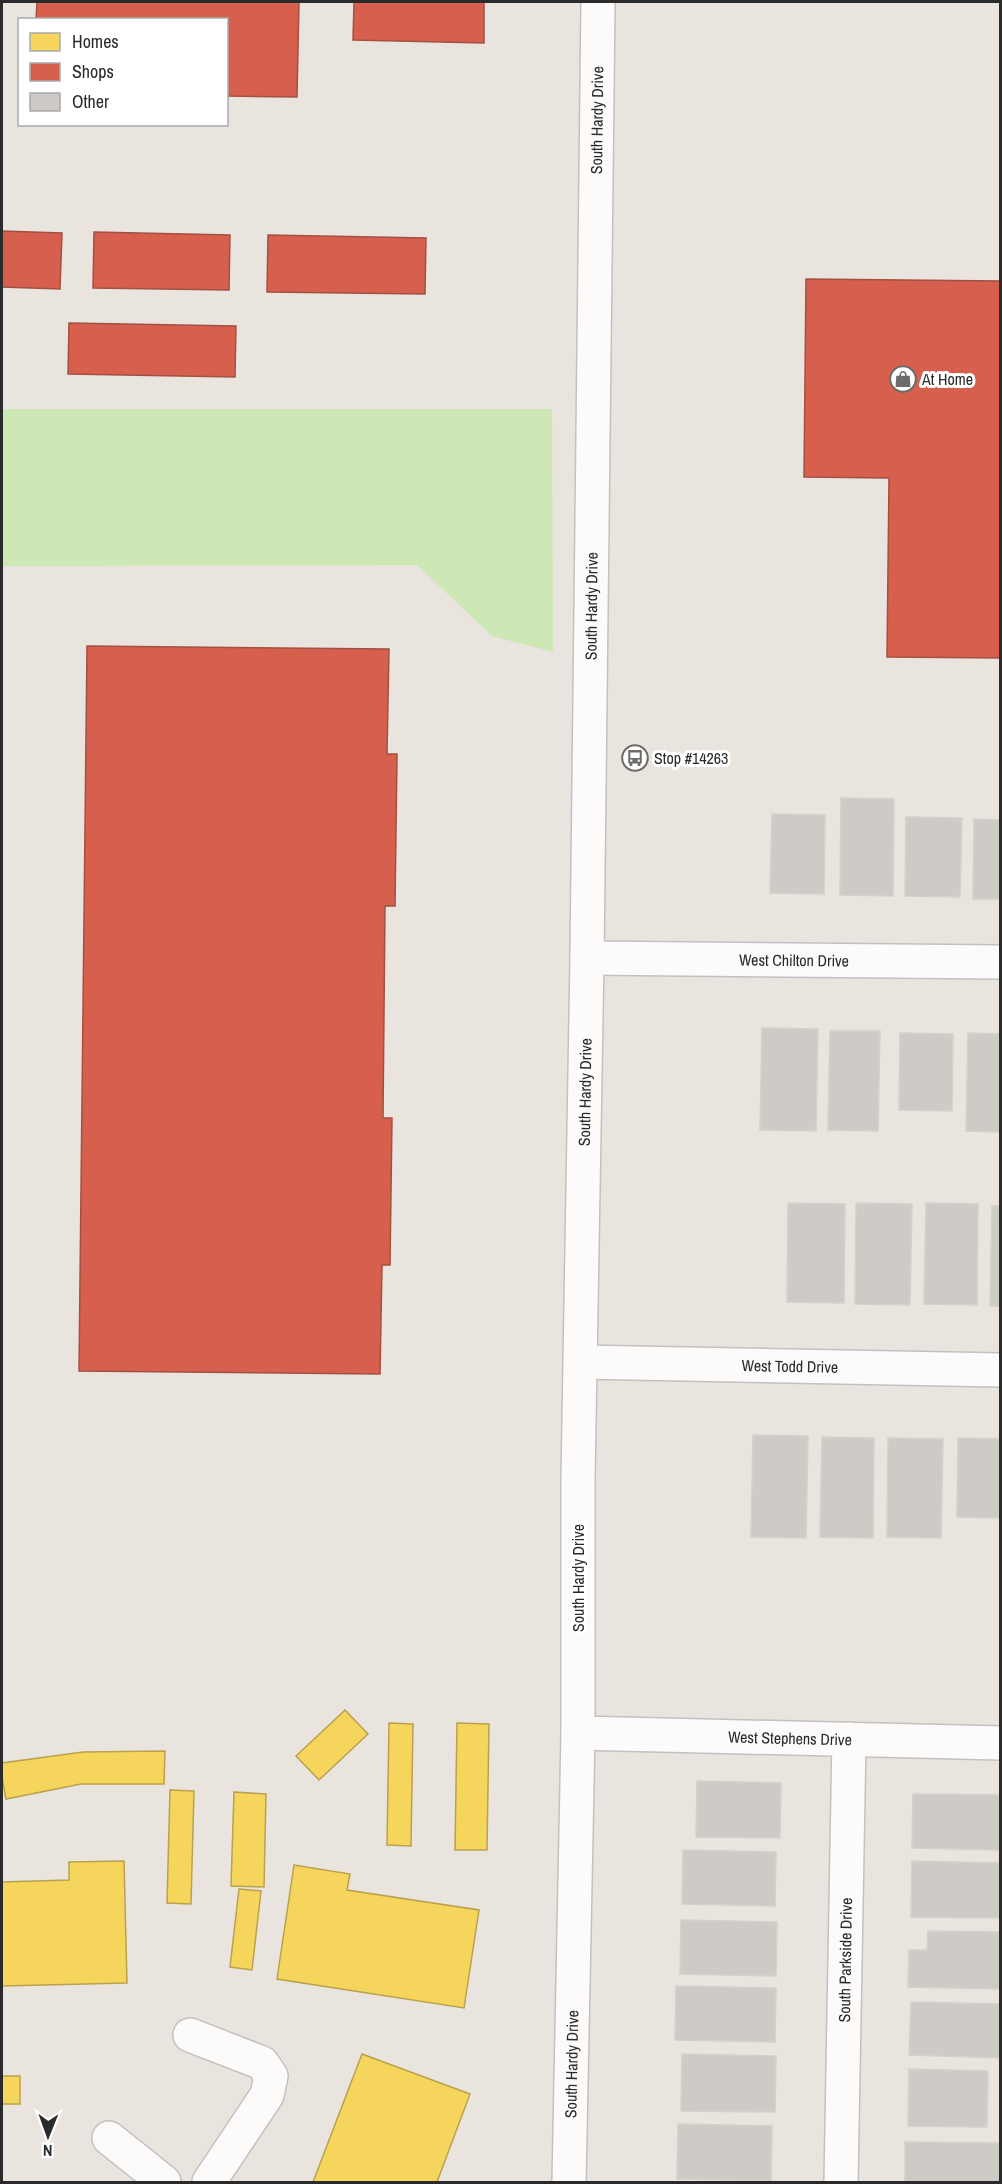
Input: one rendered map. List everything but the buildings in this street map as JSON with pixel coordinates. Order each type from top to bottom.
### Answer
[{"type":"street","name":"South Hardy Drive","points":[[569,2182],[578,1733],[580,1362],[598,2]]},
{"type":"street","name":"West Chilton Drive","points":[[587,958],[1000,962]]},
{"type":"street","name":"West Todd Drive","points":[[580,1362],[1000,1370]]},
{"type":"street","name":"West Stephens Drive","points":[[578,1733],[1000,1743]]},
{"type":"street","name":"South Parkside Drive","points":[[841,2182],[849,1739]]},
{"type":"street","points":[[190,2035],[262,2063],[271,2076],[267,2095],[209,2182]]},
{"type":"street","points":[[109,2138],[164,2182]]},
{"type":"green space","points":[[2,409],[552,409],[553,652],[492,636],[417,565],[2,566]]},
{"type":"place","name":"At Home","points":[[903,379]]},
{"type":"place","name":"Stop #14263","points":[[635,758]]}]
